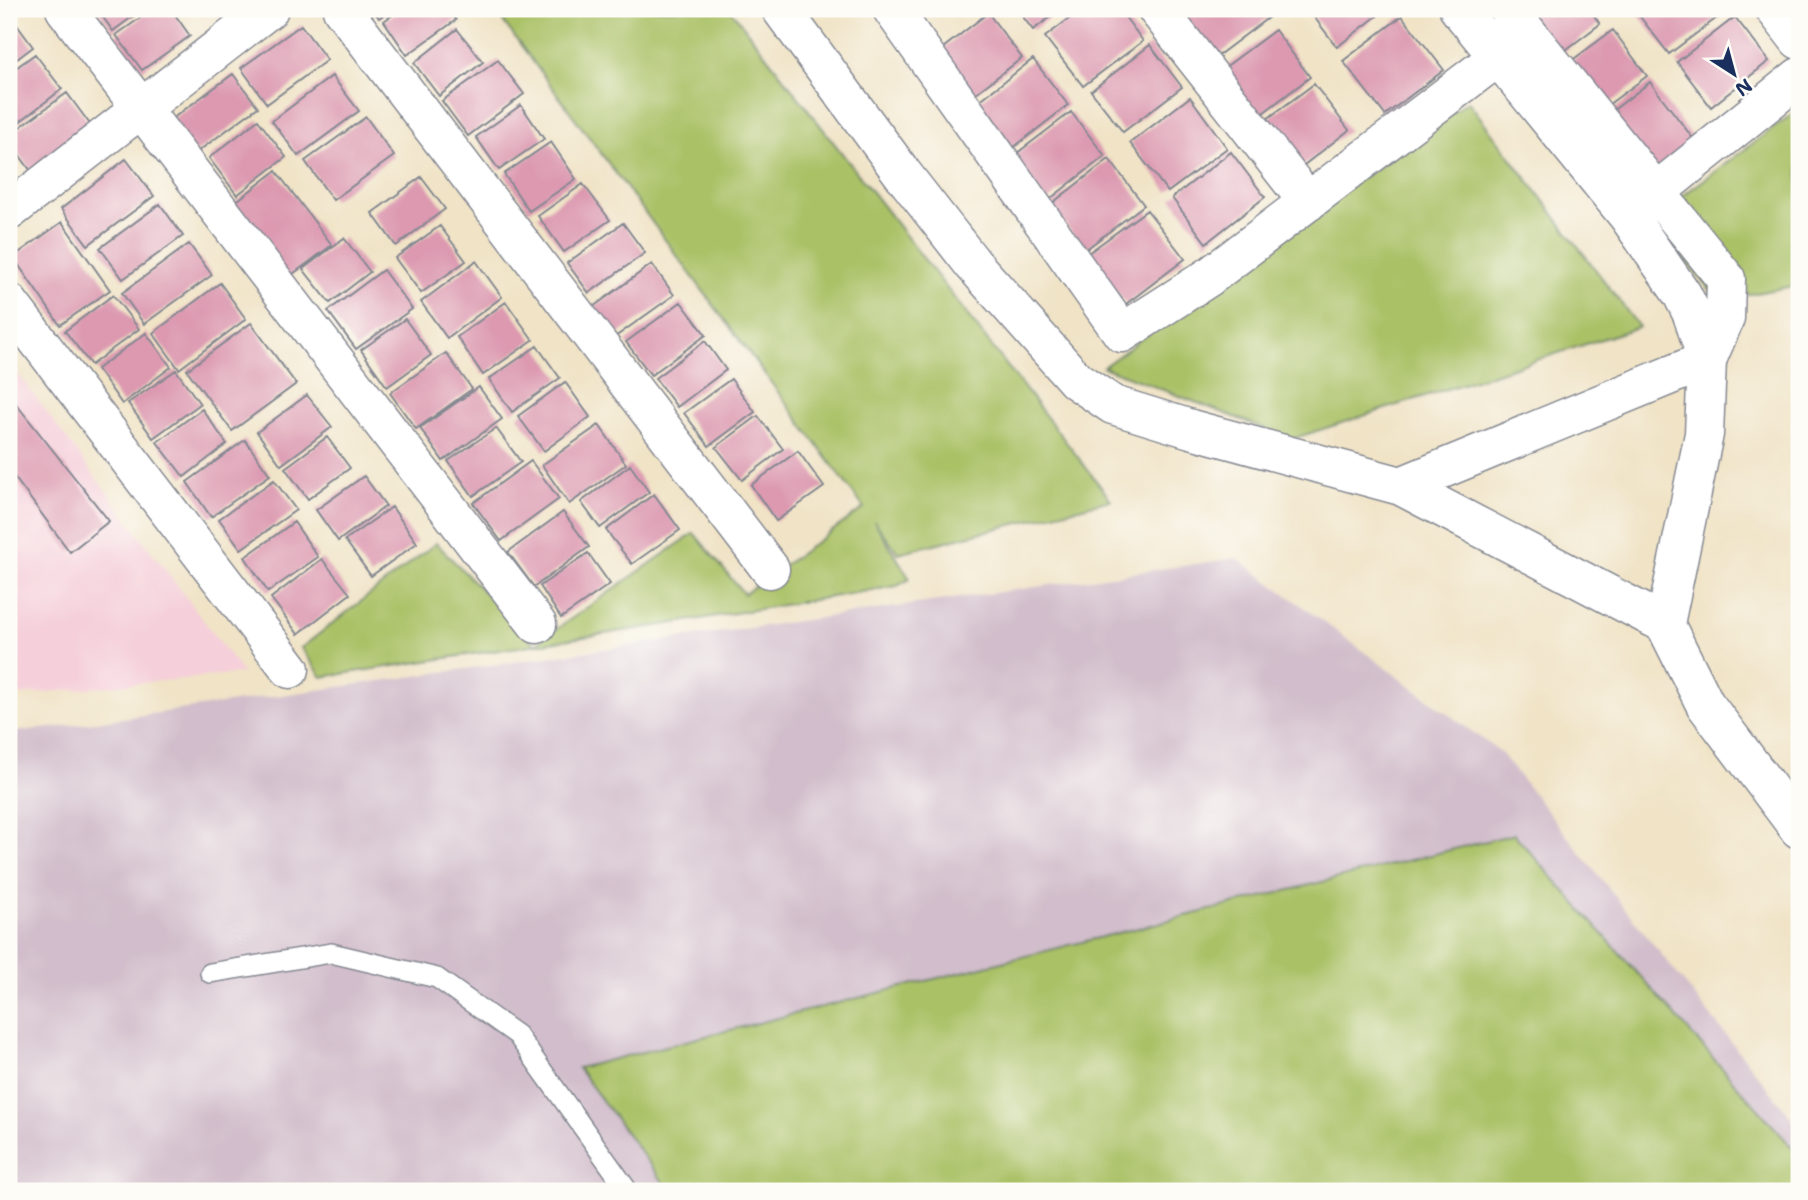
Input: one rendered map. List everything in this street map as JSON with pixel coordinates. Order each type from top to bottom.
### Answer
[{"type":"street","points":[[65,9],[537,624]]},
{"type":"street","points":[[9,211],[270,9]]},
{"type":"street","points":[[342,9],[769,569]]},
{"type":"street","points":[[781,9],[973,264],[1076,380],[1113,405],[1401,486],[1665,624],[1705,704],[1799,829]]},
{"type":"street","points":[[893,9],[1122,333],[1209,278],[1498,57]]},
{"type":"street","points":[[1157,9],[1308,202]]},
{"type":"street","points":[[1459,9],[1498,57],[1642,204]]},
{"type":"street","points":[[1508,9],[1642,204],[1692,314],[1707,360],[1704,434],[1665,624]]},
{"type":"street","points":[[1774,9],[1799,40]]},
{"type":"street","points":[[1642,204],[1799,77]]},
{"type":"street","points":[[9,303],[290,669]]},
{"type":"street","points":[[1401,486],[1707,360]]},
{"type":"lane","points":[[210,973],[331,953],[437,978],[517,1035],[628,1191]]},
{"type":"shaded area","points":[[9,362],[243,673],[9,696]]},
{"type":"shaded area","points":[[1237,558],[1501,753],[1799,1127],[1799,1191],[9,1191],[9,732],[60,727]]},
{"type":"green space","points":[[494,9],[730,9],[1111,500],[898,553],[874,521],[910,579],[897,586],[669,624],[322,677],[301,648],[436,543],[535,644],[694,533],[744,594],[864,508]]},
{"type":"green space","points":[[1468,101],[1639,327],[1292,439],[1103,367]]},
{"type":"green space","points":[[1799,109],[1799,285],[1719,300],[1650,220]]},
{"type":"green space","points":[[1514,834],[1799,1155],[1799,1191],[670,1191],[578,1068]]},
{"type":"building","points":[[97,9],[143,9],[113,31]]},
{"type":"building","points":[[153,9],[171,9],[190,36],[142,70],[116,35]]},
{"type":"building","points":[[373,9],[392,9],[379,18]]},
{"type":"building","points":[[401,9],[448,9],[456,20],[407,55],[384,21]]},
{"type":"building","points":[[1017,9],[1061,9],[1033,30]]},
{"type":"building","points":[[1082,9],[1119,9],[1143,41],[1083,86],[1045,37]]},
{"type":"building","points":[[1188,9],[1263,9],[1269,17],[1212,60],[1179,16]]},
{"type":"building","points":[[1308,9],[1386,9],[1337,47]]},
{"type":"building","points":[[1528,9],[1589,9],[1600,24],[1555,58]]},
{"type":"building","points":[[1634,9],[1725,9],[1726,11],[1669,54]]},
{"type":"building","points":[[988,13],[1022,58],[968,99],[934,55]]},
{"type":"building","points":[[9,14],[33,47],[9,65]]},
{"type":"building","points":[[1402,16],[1444,70],[1385,115],[1343,61]]},
{"type":"building","points":[[1735,17],[1769,61],[1711,107],[1677,62]]},
{"type":"building","points":[[301,25],[327,60],[267,104],[241,68]]},
{"type":"building","points":[[457,29],[483,62],[439,96],[414,63]]},
{"type":"building","points":[[1275,30],[1310,77],[1255,119],[1220,71]]},
{"type":"building","points":[[1613,30],[1647,76],[1597,113],[1563,67]]},
{"type":"building","points":[[1150,45],[1182,87],[1123,132],[1091,91]]},
{"type":"building","points":[[35,54],[62,89],[9,130],[9,73]]},
{"type":"building","points":[[1033,59],[1068,105],[1009,151],[974,105]]},
{"type":"building","points":[[498,60],[524,94],[468,136],[442,101]]},
{"type":"building","points":[[233,74],[258,107],[193,155],[169,121]]},
{"type":"building","points":[[332,76],[359,111],[298,156],[272,121]]},
{"type":"building","points":[[1650,82],[1695,141],[1647,178],[1602,119]]},
{"type":"building","points":[[1314,84],[1349,130],[1295,172],[1259,125]]},
{"type":"building","points":[[67,93],[92,127],[31,171],[9,141],[9,135]]},
{"type":"building","points":[[1190,97],[1227,148],[1168,192],[1130,143]]},
{"type":"building","points":[[521,105],[544,139],[499,170],[476,137]]},
{"type":"building","points":[[1071,112],[1105,156],[1046,202],[1012,157]]},
{"type":"building","points":[[366,117],[394,156],[333,200],[305,161]]},
{"type":"building","points":[[258,120],[286,157],[237,195],[209,158]]},
{"type":"building","points":[[551,142],[576,179],[529,211],[504,174]]},
{"type":"building","points":[[1231,152],[1265,197],[1206,243],[1172,198]]},
{"type":"building","points":[[126,159],[154,196],[88,245],[61,209]]},
{"type":"building","points":[[1109,159],[1144,205],[1085,250],[1050,205]]},
{"type":"building","points":[[276,171],[332,245],[282,282],[226,209]]},
{"type":"building","points":[[421,177],[445,209],[396,246],[372,213]]},
{"type":"building","points":[[583,184],[610,220],[564,252],[538,216]]},
{"type":"building","points":[[160,204],[183,236],[123,279],[100,248]]},
{"type":"building","points":[[1147,210],[1185,259],[1126,304],[1087,254]]},
{"type":"building","points":[[62,222],[110,290],[60,325],[13,257]]},
{"type":"building","points":[[623,223],[645,253],[589,293],[567,263]]},
{"type":"building","points":[[440,226],[466,261],[421,293],[395,258]]},
{"type":"building","points":[[344,238],[370,272],[330,303],[303,269]]},
{"type":"building","points":[[189,244],[212,275],[144,324],[122,293]]},
{"type":"building","points":[[476,261],[502,297],[447,338],[421,302]]},
{"type":"building","points":[[652,264],[674,295],[615,337],[593,307]]},
{"type":"building","points":[[383,270],[412,309],[356,349],[328,311]]},
{"type":"building","points":[[220,283],[246,319],[179,369],[153,333]]},
{"type":"building","points":[[113,295],[139,329],[91,365],[65,331]]},
{"type":"building","points":[[506,302],[533,340],[483,375],[457,337]]},
{"type":"building","points":[[681,302],[706,335],[651,375],[626,342]]},
{"type":"building","points":[[405,319],[431,355],[387,387],[361,350]]},
{"type":"building","points":[[251,323],[296,384],[232,431],[187,370]]},
{"type":"building","points":[[146,333],[171,367],[122,404],[97,369]]},
{"type":"building","points":[[705,341],[726,370],[677,407],[655,378]]},
{"type":"building","points":[[537,346],[560,378],[512,412],[489,379]]},
{"type":"building","points":[[446,353],[472,389],[416,429],[390,393]]},
{"type":"building","points":[[176,370],[200,404],[153,438],[128,403]]},
{"type":"building","points":[[731,379],[755,412],[709,446],[684,413]]},
{"type":"building","points":[[565,382],[590,417],[544,451],[518,416]]},
{"type":"building","points":[[479,387],[502,419],[443,461],[420,428]]},
{"type":"building","points":[[9,395],[109,521],[70,552],[9,470]]},
{"type":"building","points":[[307,395],[332,427],[281,465],[257,432]]},
{"type":"building","points":[[202,409],[227,444],[184,477],[157,442]]},
{"type":"building","points":[[758,416],[783,449],[742,480],[716,447]]},
{"type":"building","points":[[599,425],[626,464],[569,504],[542,465]]},
{"type":"building","points":[[496,428],[521,462],[473,496],[448,461]]},
{"type":"building","points":[[327,437],[350,468],[308,499],[285,468]]},
{"type":"building","points":[[245,440],[270,475],[211,517],[187,482]]},
{"type":"building","points":[[798,451],[824,487],[776,521],[751,485]]},
{"type":"building","points":[[531,461],[559,499],[501,541],[473,503]]},
{"type":"building","points":[[630,465],[649,492],[600,528],[581,502]]},
{"type":"building","points":[[364,476],[386,506],[338,541],[316,510]]},
{"type":"building","points":[[274,480],[296,510],[241,549],[219,519]]},
{"type":"building","points":[[654,494],[680,530],[632,564],[606,530]]},
{"type":"building","points":[[392,507],[417,543],[371,576],[345,540]]},
{"type":"building","points":[[563,512],[589,547],[534,587],[508,552]]},
{"type":"building","points":[[294,522],[318,557],[268,592],[245,557]]},
{"type":"building","points":[[588,553],[610,584],[561,618],[540,586]]},
{"type":"building","points":[[322,559],[350,594],[298,634],[271,598]]}]
